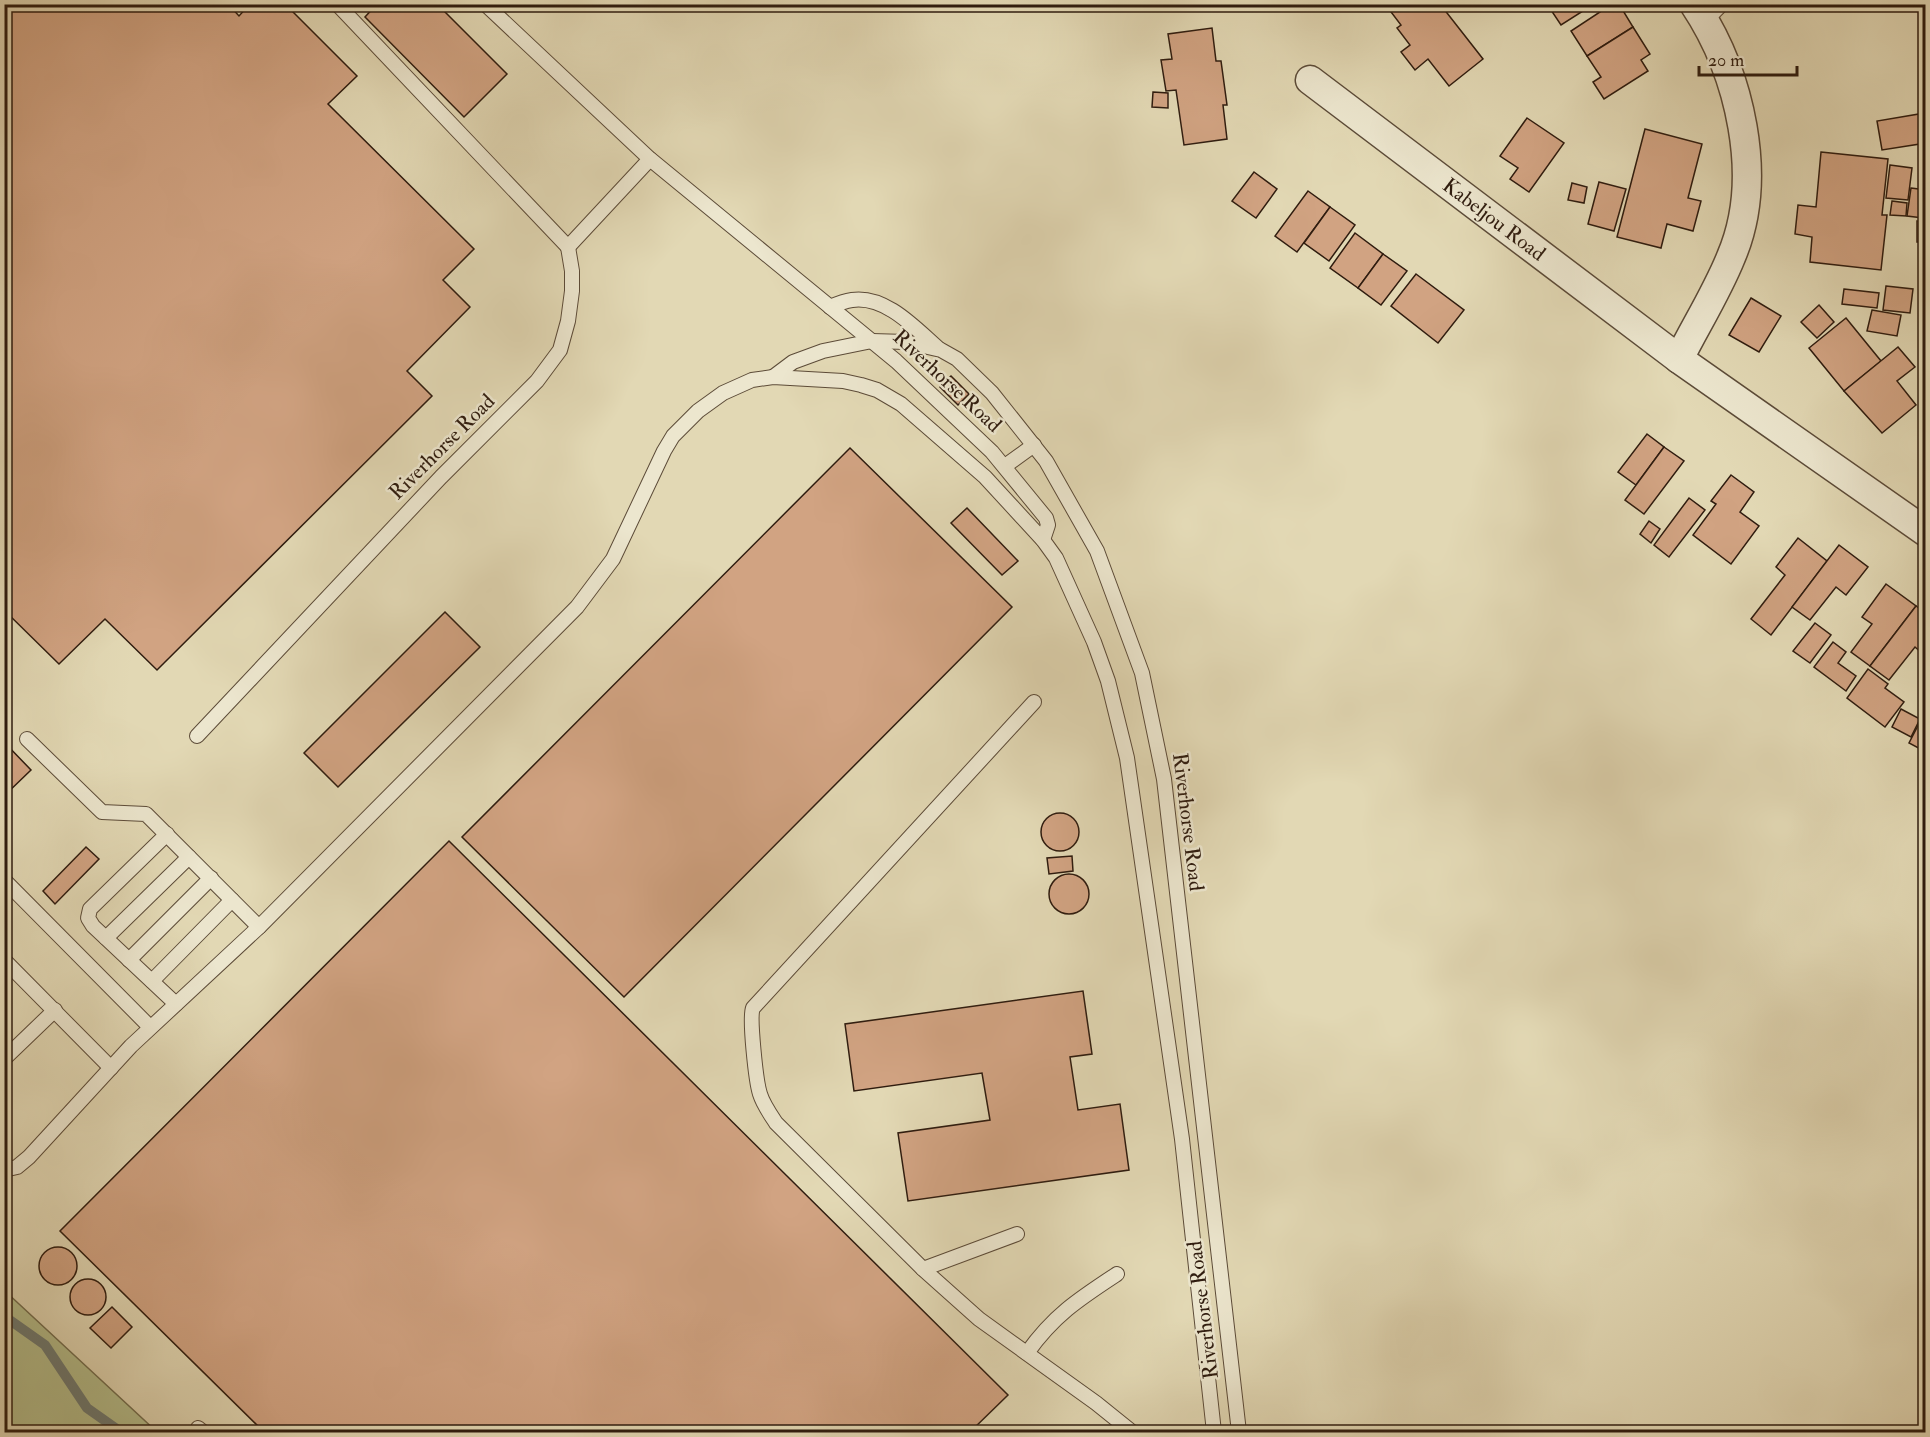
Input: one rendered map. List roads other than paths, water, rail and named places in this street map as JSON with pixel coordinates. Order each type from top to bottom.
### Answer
[{"type":"street","points":[[1678,358],[1732,257],[1741,225],[1746,182],[1745,141],[1736,92],[1707,10]]},
{"type":"street","name":"Kabeljou Road","points":[[1310,80],[1678,358],[1926,532]]},
{"type":"lane","points":[[338,4],[568,247],[650,159]]},
{"type":"lane","name":"Riverhorse Road","points":[[485,4],[650,159],[896,361],[1005,466],[1046,518],[1048,525],[1043,540]]},
{"type":"lane","name":"Riverhorse Road","points":[[197,736],[441,477],[537,381],[560,350],[568,321],[572,271],[568,247]]},
{"type":"lane","points":[[830,307],[851,300],[874,301],[906,320],[941,350]]},
{"type":"lane","name":"Riverhorse Road","points":[[772,376],[793,362],[823,351],[872,341],[906,342],[941,350],[957,359],[992,393],[1034,445],[1046,461],[1097,551],[1142,673],[1164,779],[1239,1432]]},
{"type":"lane","points":[[4,1170],[16,1167],[29,1157],[150,1027],[259,927],[577,607],[614,560],[664,451],[683,426],[723,393],[752,380],[772,376]]},
{"type":"lane","name":"Riverhorse Road","points":[[772,376],[843,381],[878,390],[901,404],[985,477],[1043,540],[1056,558],[1094,642],[1108,681],[1127,758],[1182,1139],[1214,1432]]},
{"type":"lane","points":[[1005,466],[1034,445]]},
{"type":"lane","points":[[1034,702],[751,1011],[758,1087],[776,1123],[922,1269],[979,1319],[1096,1403],[1132,1432]]},
{"type":"lane","points":[[27,738],[98,809],[109,813],[143,813],[167,834],[259,927]]},
{"type":"lane","points":[[167,834],[90,909],[88,914],[90,922],[176,1004]]},
{"type":"lane","points":[[106,938],[189,857]]},
{"type":"lane","points":[[129,960],[211,878]]},
{"type":"lane","points":[[4,880],[150,1027]]},
{"type":"lane","points":[[152,981],[232,900]]},
{"type":"lane","points":[[4,960],[111,1068]]},
{"type":"lane","points":[[4,1059],[55,1010]]},
{"type":"lane","points":[[922,1269],[1017,1234]]},
{"type":"lane","points":[[1027,1353],[1058,1316],[1117,1274]]},
{"type":"waterway","points":[[4,1316],[45,1345],[87,1408],[121,1432]]}]
